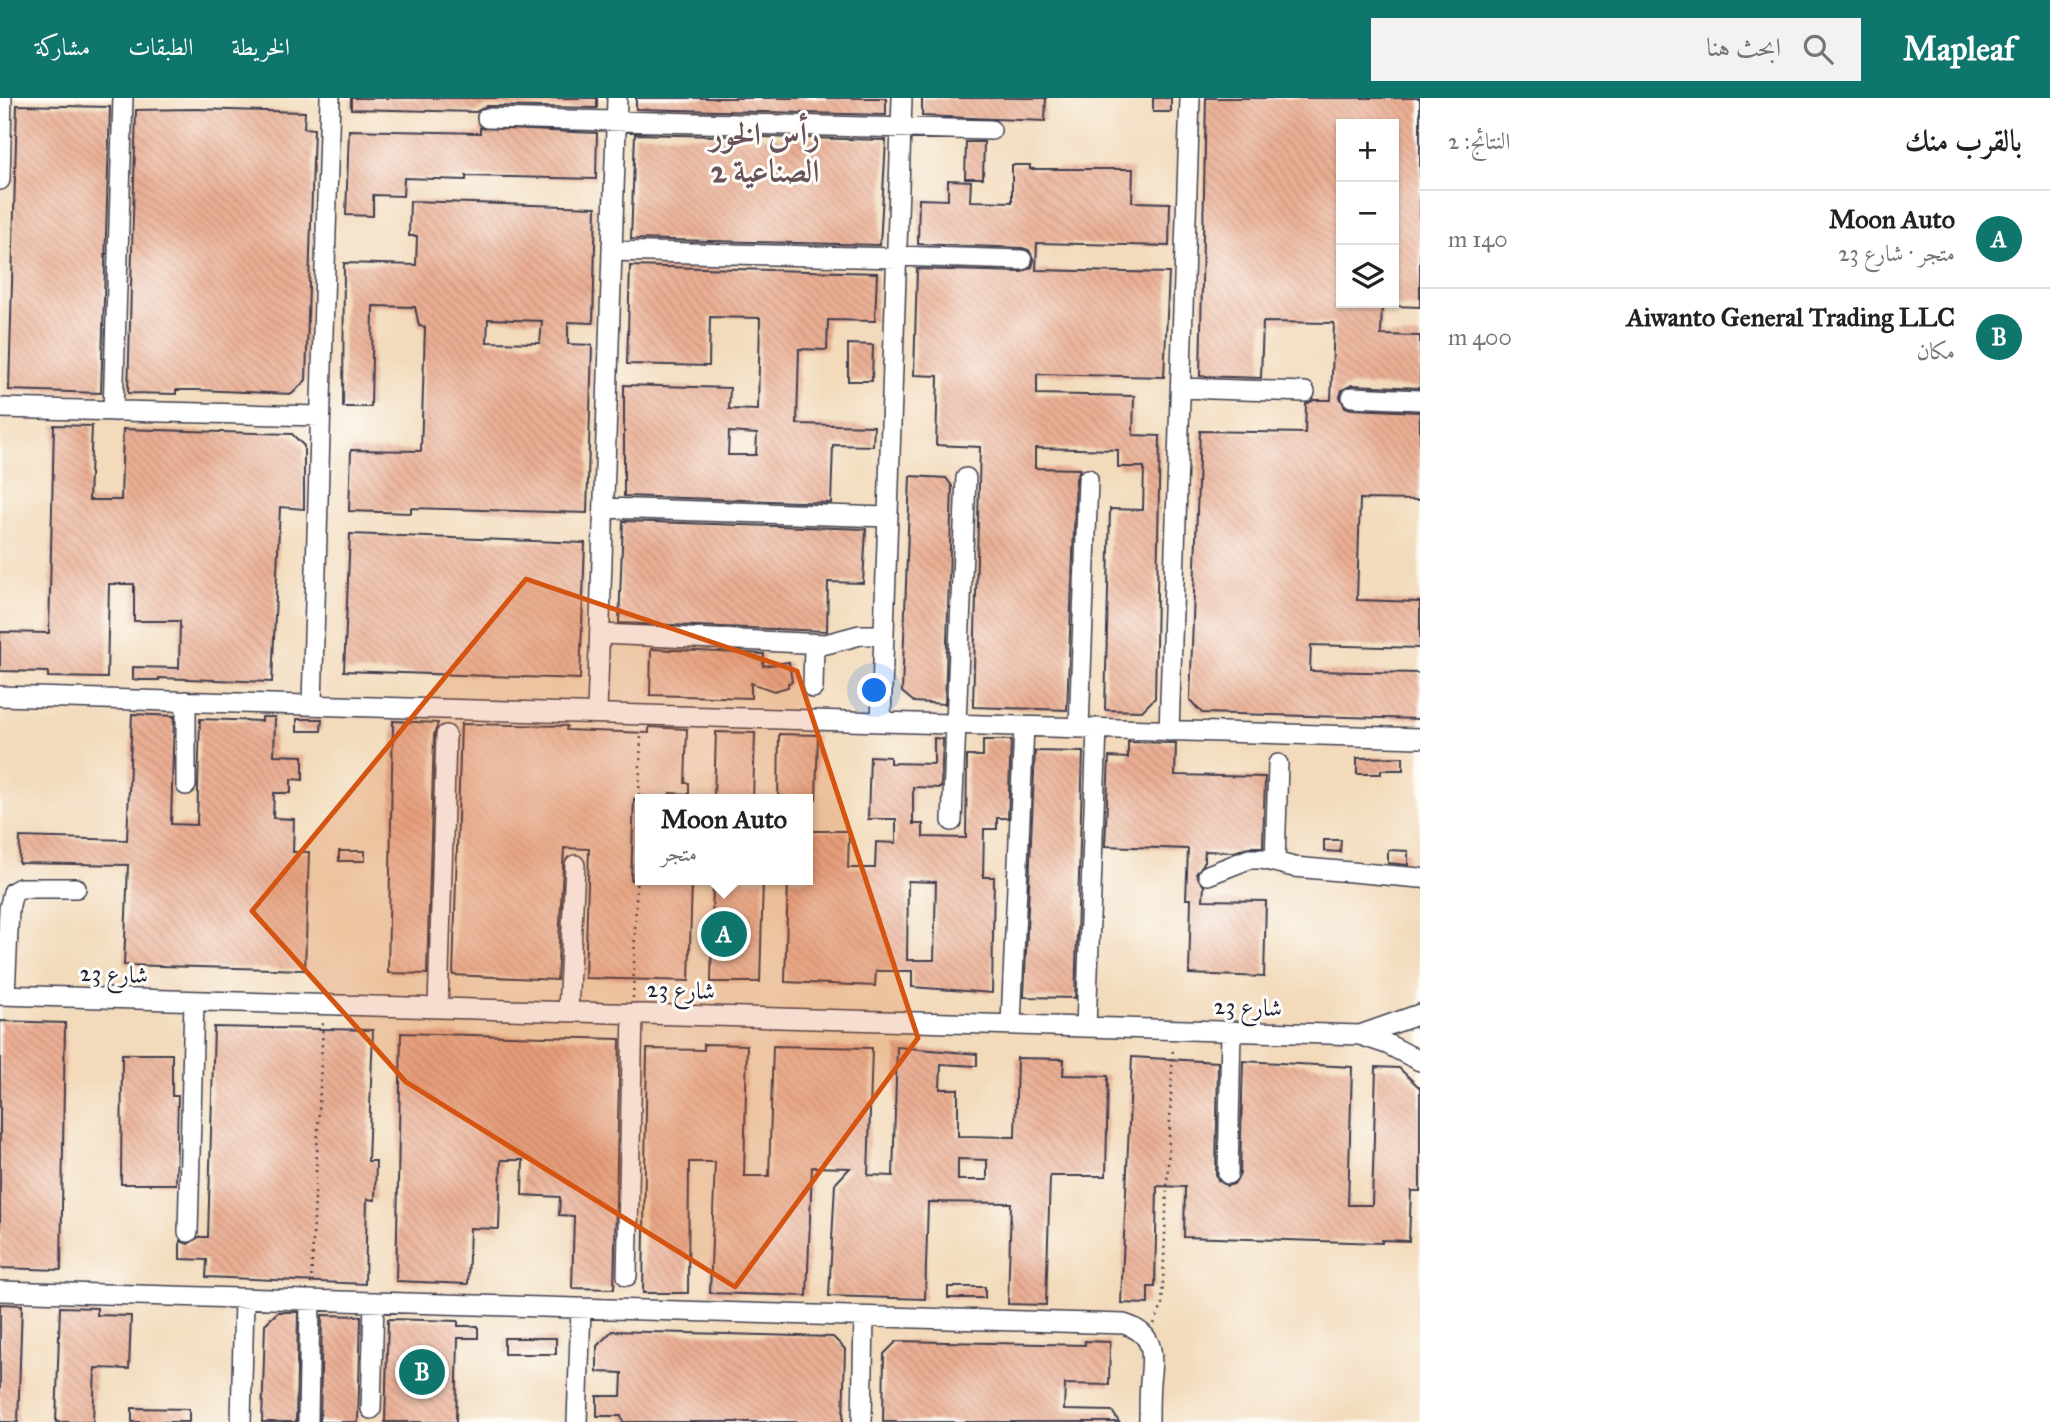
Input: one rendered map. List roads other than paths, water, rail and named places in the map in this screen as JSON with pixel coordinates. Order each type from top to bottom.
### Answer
[{"type":"street","points":[[0,180],[2,98]]},
{"type":"street","points":[[113,411],[122,98]]},
{"type":"street","points":[[312,704],[330,98]]},
{"type":"street","points":[[597,713],[617,98]]},
{"type":"street","points":[[881,721],[902,98]]},
{"type":"street","points":[[1169,730],[1190,98]]},
{"type":"street","points":[[487,118],[991,130]]},
{"type":"street","points":[[612,251],[1022,260]]},
{"type":"street","points":[[1181,388],[1306,392]]},
{"type":"street","points":[[1352,397],[1420,400]]},
{"type":"street","points":[[0,408],[320,416]]},
{"type":"street","points":[[952,821],[967,478]]},
{"type":"street","points":[[1086,1027],[1088,479]]},
{"type":"street","points":[[604,508],[888,517]]},
{"type":"street","points":[[600,634],[814,644],[831,643],[860,635],[884,635]]},
{"type":"street","points":[[813,688],[814,644]]},
{"type":"street","points":[[0,696],[1420,738]]},
{"type":"street","points":[[186,701],[186,785]]},
{"type":"street","points":[[1010,1024],[1024,726]]},
{"type":"street","points":[[438,1007],[446,735]]},
{"type":"street","points":[[1275,862],[1278,764]]},
{"type":"street","points":[[1208,875],[1249,859],[1304,869],[1420,878]]},
{"type":"street","points":[[568,1011],[575,865]]},
{"type":"street","points":[[2,995],[12,894],[20,888],[76,888]]},
{"type":"street","name":"شارع 23","points":[[2,995],[1360,1035],[1387,1044],[1420,1061]]},
{"type":"street","points":[[188,1232],[194,1000]]},
{"type":"street","points":[[627,1276],[633,1013]]},
{"type":"street","name":"شارع 23","points":[[1360,1035],[1420,1014]]},
{"type":"street","points":[[1228,1174],[1231,1031]]},
{"type":"street","points":[[0,1291],[1124,1324],[1137,1328],[1147,1336],[1153,1348],[1149,1422]]},
{"type":"street","points":[[241,1422],[244,1299]]},
{"type":"street","points":[[308,1422],[310,1300]]},
{"type":"street","points":[[371,1409],[374,1302]]},
{"type":"street","points":[[577,1422],[581,1308]]},
{"type":"street","points":[[862,1422],[864,1317]]},
{"type":"street","points":[[1082,1323],[1123,1334],[1134,1341],[1146,1362],[1150,1382]]},
{"type":"place","name":"Moon Auto","points":[[724,934]]},
{"type":"place","name":"Aiwanto General Trading LLC","points":[[422,1372]]},
{"type":"district","name":"رأس الخور الصناعية 2","points":[[765,152]]}]
